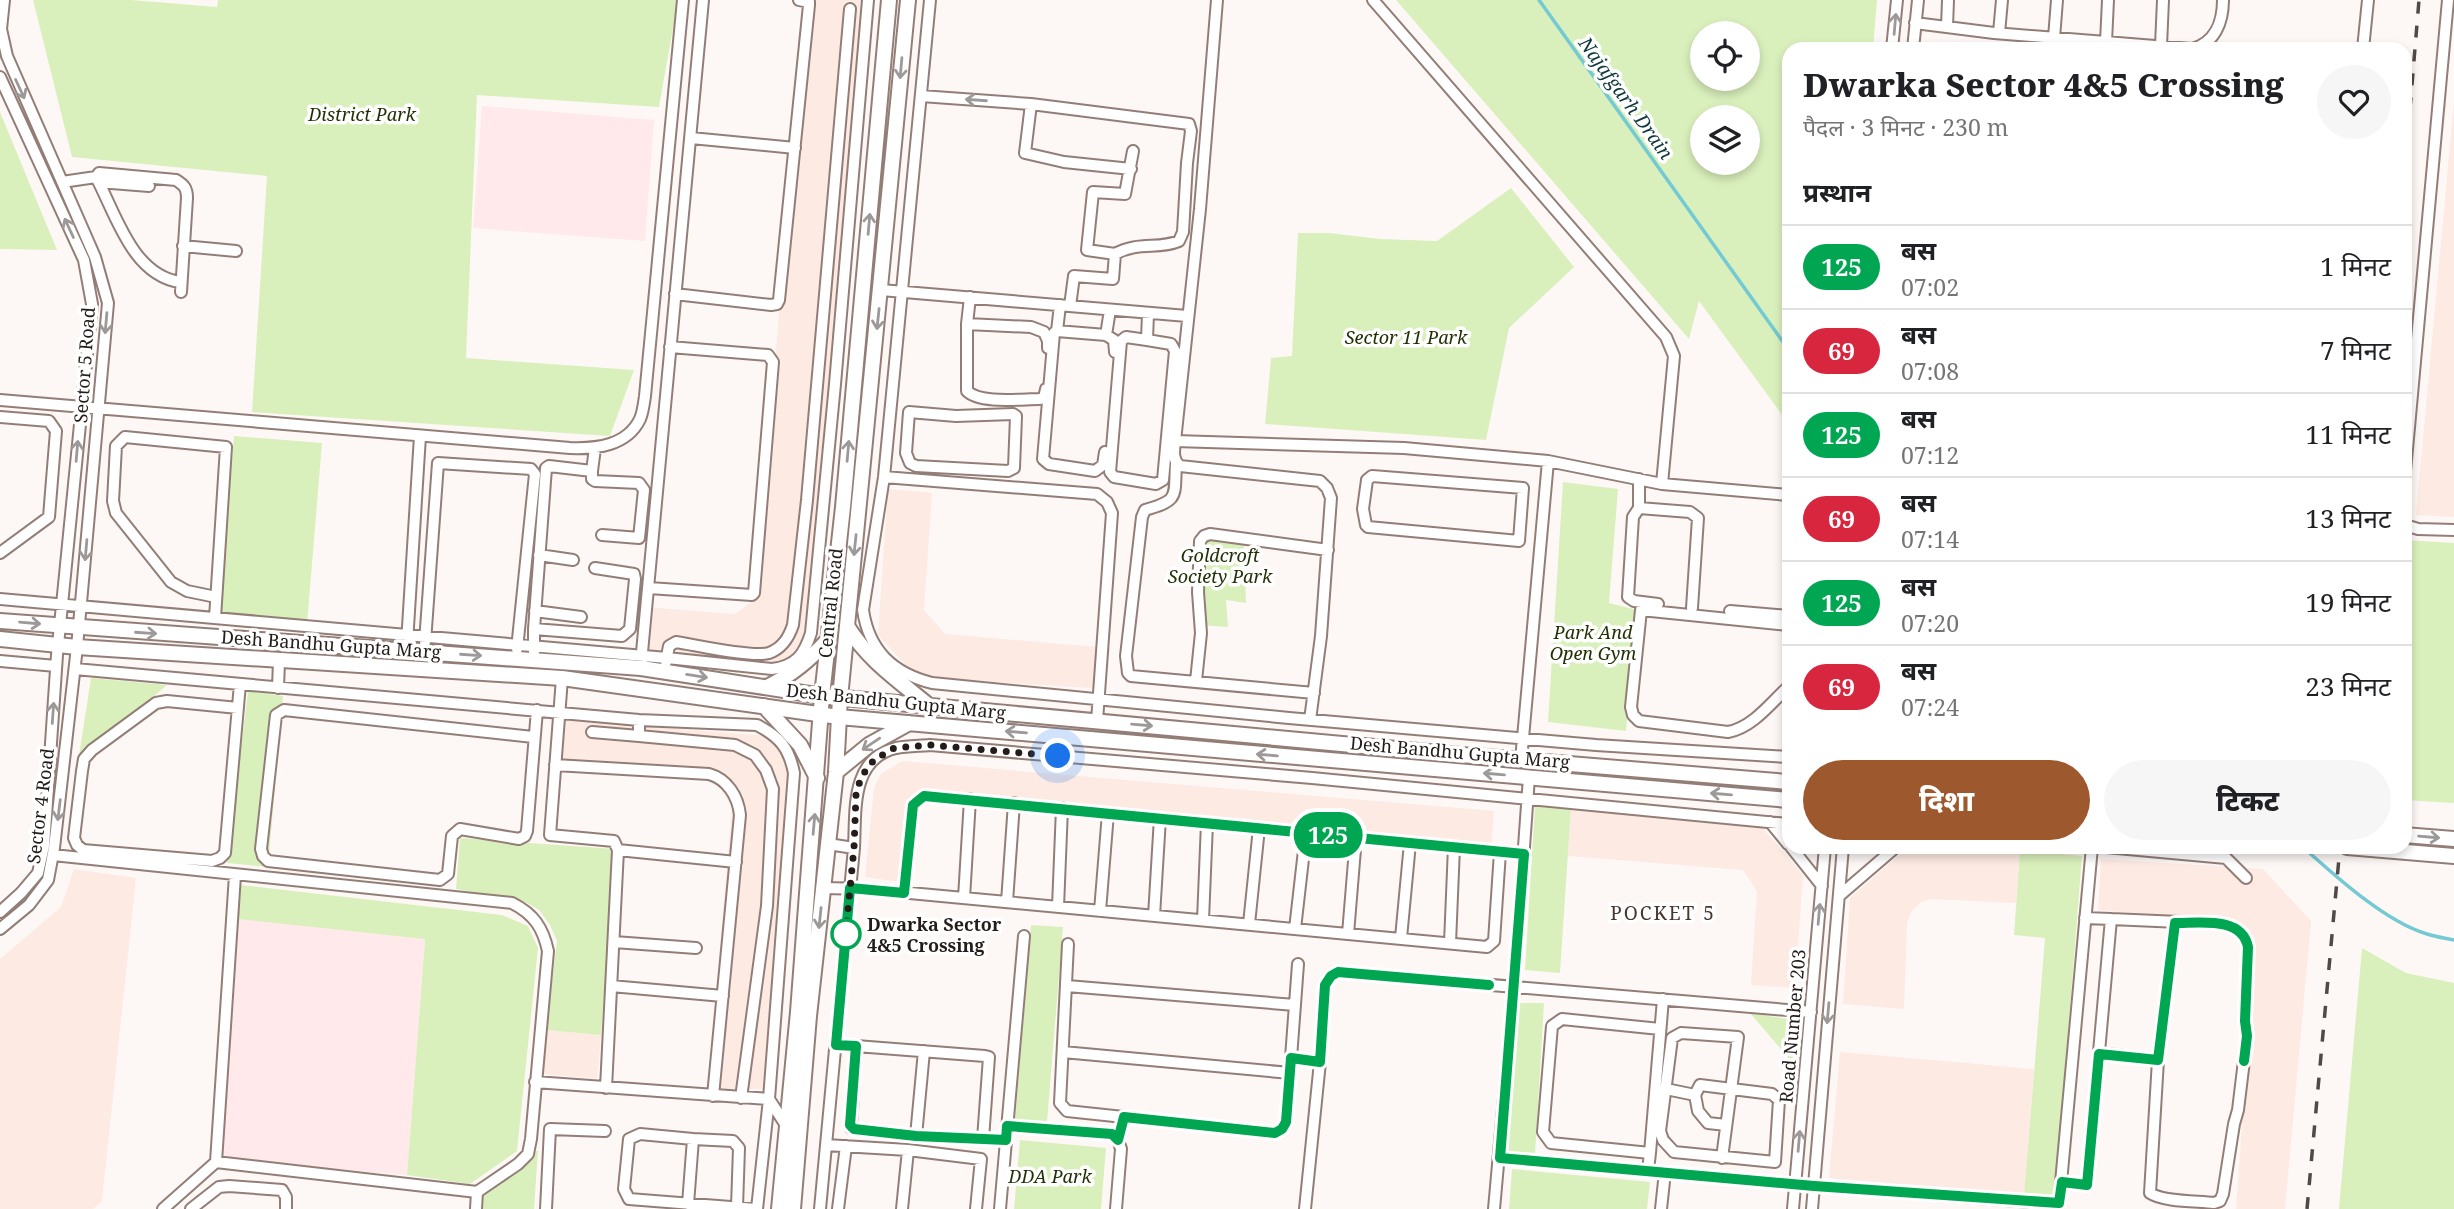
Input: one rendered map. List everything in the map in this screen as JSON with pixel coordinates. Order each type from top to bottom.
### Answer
[{"type":"street","name":"Sector 5 Road","points":[[4,0],[1,29],[7,56],[95,257],[108,303],[75,669]]},
{"type":"street","points":[[0,400],[570,448],[595,448],[613,444],[628,435],[640,419],[645,396],[683,0]]},
{"type":"street","points":[[641,662],[703,0]]},
{"type":"street","points":[[675,295],[777,304],[809,5],[809,2],[799,0]]},
{"type":"street","points":[[850,9],[807,500],[793,625],[788,638],[781,646],[768,653],[754,654],[676,642],[669,646],[666,664],[772,669],[787,667],[806,650],[811,633],[868,0]]},
{"type":"street","name":"Central Road","points":[[779,1209],[822,696],[843,507],[889,0]]},
{"type":"street","name":"Central Road","points":[[793,1209],[809,1016],[836,772],[840,698],[908,0]]},
{"type":"street","points":[[930,0],[884,477],[863,610],[866,629],[874,646],[891,664],[911,678],[932,683],[1523,739],[1782,757]]},
{"type":"street","points":[[1217,0],[1200,209],[1175,441],[1174,495],[1165,505],[1145,510],[1142,517],[1126,656],[1128,673],[1131,677],[1314,693]]},
{"type":"street","points":[[1373,0],[1666,337],[1674,356],[1662,484]]},
{"type":"street","points":[[1893,42],[1897,0]]},
{"type":"street","points":[[1914,42],[1918,0]]},
{"type":"street","points":[[1947,27],[1948,0]]},
{"type":"street","points":[[1999,33],[2002,0]]},
{"type":"street","points":[[2054,38],[2057,0]]},
{"type":"street","points":[[1915,23],[2106,42],[2108,0]]},
{"type":"street","points":[[2161,42],[2163,0]]},
{"type":"street","points":[[2208,42],[2223,15],[2223,0]]},
{"type":"street","points":[[2364,42],[2368,0]]},
{"type":"street","points":[[2412,342],[2448,57],[2448,0]]},
{"type":"street","points":[[905,29],[927,35]]},
{"type":"street","name":"Sector 5 Road","points":[[0,77],[84,260],[92,304],[57,666]]},
{"type":"street","points":[[921,96],[1031,104],[1189,124],[1191,131],[1186,163],[1183,232],[1179,241],[1171,245],[1127,248],[1115,254],[1087,250],[1093,192],[1125,194],[1133,151]]},
{"type":"street","points":[[1031,104],[1025,153],[1064,162],[1131,169]]},
{"type":"street","points":[[841,117],[858,118]]},
{"type":"street","points":[[691,138],[795,148]]},
{"type":"street","points":[[99,173],[176,180],[186,189],[181,287],[152,271],[130,245],[97,179],[99,173]]},
{"type":"street","points":[[62,182],[97,179],[149,186]]},
{"type":"street","points":[[183,246],[236,251]]},
{"type":"street","points":[[1057,331],[1106,335],[1116,344],[1103,466],[1095,471],[1049,464],[1043,459],[1053,336],[1057,331],[1074,276],[1113,279],[1115,254]]},
{"type":"street","points":[[881,290],[1187,316]]},
{"type":"street","points":[[967,324],[1031,327],[1044,332],[1048,341],[1044,398],[987,399],[972,396],[967,391],[967,324],[970,297]]},
{"type":"street","points":[[1106,335],[1110,310]]},
{"type":"street","points":[[1147,313],[1147,340]]},
{"type":"street","points":[[821,332],[839,334]]},
{"type":"street","points":[[1126,337],[1147,340],[1171,344],[1175,351],[1163,480],[1156,484],[1114,477],[1110,471],[1121,341],[1126,337]]},
{"type":"street","points":[[649,588],[748,596],[754,593],[756,571],[773,362],[768,355],[670,346]]},
{"type":"street","points":[[890,411],[909,412],[956,416],[1013,414],[1016,416],[1014,468],[1008,471],[916,466],[910,463],[906,453],[909,412]]},
{"type":"street","points":[[0,416],[49,421],[56,430],[49,517],[0,553]]},
{"type":"street","points":[[0,599],[215,618],[407,643],[421,436]]},
{"type":"street","points":[[215,618],[226,447],[125,437],[116,446],[113,501],[116,513],[171,582],[187,591],[216,597]]},
{"type":"street","points":[[425,645],[436,466],[441,461],[443,438]]},
{"type":"street","points":[[1175,441],[1404,448],[1548,461],[1662,484],[1782,494]]},
{"type":"street","points":[[595,448],[592,479],[639,484],[644,490],[639,538],[602,535]]},
{"type":"street","points":[[441,461],[534,471],[517,652]]},
{"type":"street","points":[[1521,760],[1548,461]]},
{"type":"street","points":[[1176,463],[1180,467],[1320,481],[1327,488],[1331,498],[1328,550],[1310,720]]},
{"type":"street","points":[[534,653],[545,468],[549,466],[592,471]]},
{"type":"street","points":[[1522,488],[1519,541],[1366,525],[1363,509],[1367,480],[1372,476],[1522,488],[1545,493]]},
{"type":"street","points":[[884,477],[1097,494],[1107,502],[1112,513],[1097,721]]},
{"type":"street","points":[[1639,480],[1639,508],[1633,517],[1629,597],[1633,601],[1782,616]]},
{"type":"street","points":[[1639,508],[1690,512],[1698,518],[1692,608]]},
{"type":"street","points":[[2412,527],[2454,530]]},
{"type":"street","points":[[1196,681],[1200,633],[1199,552],[1200,541],[1204,536],[1210,534],[1328,550]]},
{"type":"street","points":[[539,555],[573,560]]},
{"type":"street","points":[[534,629],[622,636],[628,633],[634,575],[595,568]]},
{"type":"street","points":[[1782,624],[1641,610],[1631,707],[1633,715],[1639,721],[1728,732],[1748,725],[1782,693]]},
{"type":"street","points":[[535,611],[581,617]]},
{"type":"street","points":[[0,621],[60,626]]},
{"type":"street","name":"Desh Bandhu Gupta Marg","points":[[60,626],[407,643],[666,664],[767,687],[840,698],[1782,782]]},
{"type":"street","points":[[847,626],[859,646],[873,661],[929,706]]},
{"type":"street","name":"Desh Bandhu Gupta Marg","points":[[0,639],[77,647],[562,678],[839,716],[1782,799]]},
{"type":"street","points":[[767,687],[806,663],[828,640]]},
{"type":"street","points":[[0,660],[57,666]]},
{"type":"street","points":[[279,661],[284,710]]},
{"type":"street","name":"Sector 4 Road","points":[[0,912],[38,873],[44,846],[57,666]]},
{"type":"street","points":[[75,669],[639,720],[757,725],[771,732],[783,742],[790,754],[794,773],[757,1209],[737,1208],[688,1203],[629,1199],[624,1189],[629,1139],[634,1135],[733,1141],[739,1148],[737,1208]]},
{"type":"street","name":"Sector 4 Road","points":[[0,929],[29,905],[48,880],[75,669]]},
{"type":"street","points":[[562,678],[550,835],[614,841],[618,850],[606,1088]]},
{"type":"street","points":[[238,708],[167,701],[156,703],[92,750],[85,759],[82,771],[74,838],[77,845],[83,850],[212,861],[220,858],[225,853],[238,708],[240,684]]},
{"type":"street","points":[[764,706],[800,745],[817,779]]},
{"type":"street","points":[[533,737],[284,710],[276,715],[261,849],[263,856],[268,861],[440,880],[448,874],[452,835],[455,831],[460,829],[519,839],[527,831],[537,710]]},
{"type":"street","points":[[639,720],[639,736]]},
{"type":"street","points":[[836,772],[869,744],[910,723]]},
{"type":"street","points":[[592,732],[735,745],[755,755],[766,770],[773,789],[767,906],[741,1098]]},
{"type":"street","points":[[820,1209],[854,848],[856,795],[861,777],[874,760],[894,748],[930,745],[1782,823]]},
{"type":"street","points":[[556,759],[716,776],[727,785],[738,803],[740,814],[723,996],[718,1096]]},
{"type":"street","points":[[1493,1209],[1500,1158],[1529,777]]},
{"type":"street","points":[[904,893],[913,805],[924,796],[1524,854]]},
{"type":"street","points":[[964,898],[970,799]]},
{"type":"street","points":[[1007,902],[1014,803]]},
{"type":"street","points":[[1058,907],[1062,808]]},
{"type":"street","points":[[1100,911],[1108,813]]},
{"type":"street","points":[[1154,916],[1160,818]]},
{"type":"street","points":[[1770,822],[1782,836]]},
{"type":"street","points":[[1203,920],[1207,823]]},
{"type":"street","points":[[1249,924],[1259,828]]},
{"type":"street","points":[[1295,929],[1306,833]]},
{"type":"street","points":[[2412,836],[2454,839]]},
{"type":"street","points":[[1348,934],[1356,838]]},
{"type":"street","points":[[1401,938],[1410,843]]},
{"type":"street","points":[[828,844],[854,848]]},
{"type":"street","points":[[1450,943],[1454,847]]},
{"type":"street","points":[[618,850],[736,862]]},
{"type":"street","points":[[823,888],[964,898],[1487,947],[1494,941],[1500,852]]},
{"type":"street","points":[[2412,852],[2454,856]]},
{"type":"street","points":[[1796,854],[1822,886]]},
{"type":"street","name":"Road Number 203","points":[[1793,1209],[1824,854]]},
{"type":"street","name":"Road Number 203","points":[[1812,1209],[1842,854]]},
{"type":"street","points":[[1839,896],[1888,854]]},
{"type":"street","points":[[1500,1158],[1814,1186],[2059,1203],[2091,854]]},
{"type":"street","points":[[2182,854],[2226,858],[2246,878]]},
{"type":"street","points":[[53,855],[512,904],[525,910],[537,921],[545,936],[548,951],[532,1131],[528,1154],[518,1164],[477,1192],[216,1162]]},
{"type":"street","points":[[163,1209],[216,1162],[235,875]]},
{"type":"street","points":[[767,906],[783,907]]},
{"type":"street","points":[[2085,918],[2225,924],[2235,927],[2246,939],[2247,1036],[2238,1110],[2220,1200],[2214,1203],[2165,1198],[2150,1193],[2158,1060],[2175,923]]},
{"type":"street","points":[[2062,1182],[2087,1185],[2111,919]]},
{"type":"street","points":[[1000,1209],[1024,936]]},
{"type":"street","points":[[614,942],[696,948]]},
{"type":"street","points":[[1069,944],[1060,1104],[1063,1109],[1275,1133],[1282,1129],[1286,1122],[1298,964]]},
{"type":"street","points":[[1314,1209],[1305,1209],[1325,985],[1331,976],[1338,972],[1811,1012]]},
{"type":"street","points":[[611,986],[723,996]]},
{"type":"street","points":[[1067,986],[1295,1005]]},
{"type":"street","points":[[1648,1170],[1662,999]]},
{"type":"street","points":[[1650,1153],[1551,1143],[1543,1132],[1552,1026],[1562,1019],[1660,1029]]},
{"type":"street","points":[[1722,1158],[1738,1037],[1681,1033],[1675,1035],[1670,1042],[1660,1131],[1668,1146],[1680,1154],[1722,1158],[1797,1164]]},
{"type":"street","points":[[836,1045],[989,1057],[983,1139]]},
{"type":"street","points":[[856,1046],[851,1128],[916,1136],[1006,1140]]},
{"type":"street","points":[[916,1136],[923,1051]]},
{"type":"street","points":[[1063,1052],[1290,1073]]},
{"type":"street","points":[[2099,1054],[2158,1060]]},
{"type":"street","points":[[1291,1058],[1320,1062]]},
{"type":"street","points":[[535,1082],[768,1099]]},
{"type":"street","points":[[1726,1125],[1708,1123],[1699,1111],[1695,1095],[1700,1085],[1772,1094],[1779,1100],[1775,1162]]},
{"type":"street","points":[[1666,1088],[1695,1095]]},
{"type":"street","points":[[768,1099],[787,1127]]},
{"type":"street","points":[[1118,1140],[1124,1117]]},
{"type":"street","points":[[1007,1126],[1112,1134],[1121,1149],[1116,1209]]},
{"type":"street","points":[[546,1209],[551,1129],[606,1131]]},
{"type":"street","points":[[532,1131],[549,1133]]},
{"type":"street","points":[[688,1203],[693,1139]]},
{"type":"street","points":[[826,1145],[1004,1160]]},
{"type":"street","points":[[838,1209],[846,1146]]},
{"type":"street","points":[[902,1209],[908,1150]]},
{"type":"street","points":[[976,1209],[981,1158]]},
{"type":"street","points":[[267,1168],[267,1189]]},
{"type":"street","points":[[1661,1209],[1665,1172]]},
{"type":"street","points":[[191,1209],[219,1187],[229,1186],[282,1190],[285,1193],[286,1209]]},
{"type":"street","points":[[476,1209],[477,1192]]},
{"type":"shaded area","points":[[803,0],[862,0],[811,648],[784,668],[640,654],[645,607],[735,614],[757,598]]},
{"type":"shaded area","points":[[2454,101],[2454,517],[2416,515]]},
{"type":"shaded area","points":[[482,106],[654,120],[645,241],[473,228]]},
{"type":"shaded area","points":[[888,489],[932,493],[924,610],[945,634],[1110,648],[1106,689],[917,677],[878,635]]},
{"type":"shaded area","points":[[561,720],[769,736],[784,752],[790,786],[765,1089],[708,1089],[732,807],[712,776],[556,764]]},
{"type":"shaded area","points":[[902,761],[1494,811],[1491,846],[925,792],[909,807],[901,882],[865,877],[874,788],[881,774]]},
{"type":"shaded area","points":[[1571,808],[1761,826],[1782,854],[1785,854],[1803,875],[1795,988],[1751,985],[1757,891],[1743,870],[1568,856]]},
{"type":"shaded area","points":[[1900,854],[2020,854],[2016,903],[1931,899],[1921,902],[1912,911],[1907,923],[1904,1009],[1843,1004],[1850,898]]},
{"type":"shaded area","points":[[2101,859],[2263,869],[2311,921],[2285,1209],[2236,1209],[2255,950],[2235,922],[2098,910]]},
{"type":"shaded area","points":[[74,869],[136,878],[102,1201],[93,1209],[0,1209],[0,959],[61,907]]},
{"type":"shaded area","points":[[238,919],[425,938],[407,1175],[222,1160]]},
{"type":"shaded area","points":[[546,1030],[601,1035],[597,1079],[542,1074]]},
{"type":"shaded area","points":[[1840,1052],[2034,1069],[2024,1195],[1829,1178]]},
{"type":"green space","name":"District Park","points":[[33,0],[131,0],[217,7],[218,0],[678,0],[659,107],[477,95],[466,358],[634,370],[610,436],[252,412],[267,176],[72,157]]},
{"type":"green space","points":[[1396,0],[1877,0],[1874,42],[1782,42],[1782,415],[1699,301],[1689,339]]},
{"type":"green space","points":[[0,112],[57,250],[0,249]]},
{"type":"green space","name":"Sector 11 Park","points":[[1511,188],[1574,267],[1509,328],[1486,440],[1265,424],[1271,358],[1292,356],[1298,233],[1437,241]]},
{"type":"green space","points":[[234,436],[322,443],[307,624],[219,617]]},
{"type":"green space","name":"Park And Open Gym","points":[[1563,482],[1618,489],[1609,603],[1637,610],[1626,731],[1548,722]]},
{"type":"green space","name":"Goldcroft Society Park","points":[[1196,536],[1244,543],[1246,603],[1226,600],[1228,627],[1199,625],[1201,590],[1193,588]]},
{"type":"green space","points":[[2412,540],[2454,543],[2454,803],[2412,800]]},
{"type":"green space","points":[[91,678],[167,685],[78,762]]},
{"type":"green space","points":[[248,691],[283,696],[268,867],[227,863]]},
{"type":"green space","points":[[1535,805],[1571,808],[1560,973],[1525,970]]},
{"type":"green space","points":[[460,838],[615,849],[601,1035],[546,1030],[557,941],[550,925],[539,910],[525,902],[456,889]]},
{"type":"green space","points":[[2020,854],[2082,856],[2055,1198],[2024,1195],[2045,938],[2014,935]]},
{"type":"green space","points":[[241,885],[502,915],[528,926],[538,948],[517,1151],[470,1184],[407,1175],[425,939],[238,919]]},
{"type":"green space","points":[[1031,925],[1063,927],[1047,1122],[1015,1119]]},
{"type":"green space","points":[[2362,948],[2406,973],[2454,983],[2454,1209],[2339,1209]]},
{"type":"green space","points":[[1520,1003],[1544,1003],[1535,1154],[1507,1153]]},
{"type":"green space","points":[[1750,1013],[1801,1021],[1798,1069]]},
{"type":"green space","name":"DDA Park","points":[[1020,1140],[1106,1148],[1101,1209],[1014,1209]]},
{"type":"green space","points":[[538,1150],[534,1209],[482,1209],[483,1193]]},
{"type":"green space","points":[[1512,1169],[1650,1182],[1647,1209],[1509,1209]]},
{"type":"waterway","name":"Najafgarh Drain","points":[[1539,0],[1782,341]]},
{"type":"waterway","name":"Najafgarh Drain","points":[[2311,854],[2378,909],[2411,928],[2454,940]]},
{"type":"railway","points":[[2412,84],[2419,0]]},
{"type":"railway","points":[[2307,1209],[2339,854]]},
{"type":"bus line","name":"125","points":[[1489,985],[1338,972],[1331,976],[1325,985],[1320,1062],[1291,1058],[1286,1122],[1282,1129],[1275,1133],[1124,1117],[1118,1140],[1112,1134],[1007,1126],[1006,1140],[916,1136],[854,1129],[850,1125],[856,1046],[836,1045],[850,888],[904,893],[913,805],[924,796],[1524,854],[1500,1158],[1814,1186],[2059,1203],[2062,1182],[2087,1185],[2099,1054],[2158,1060],[2175,923],[2225,924],[2235,927],[2246,939],[2247,1036],[2244,1061]]},
{"type":"place","name":"Dwarka Sector 4&5 Crossing","points":[[846,934]]},
{"type":"district","name":"POCKET 5","points":[[1663,913]]},
{"type":"route","points":[[846,934],[845,940],[856,795],[861,777],[874,760],[894,748],[930,745],[1058,756]]}]
